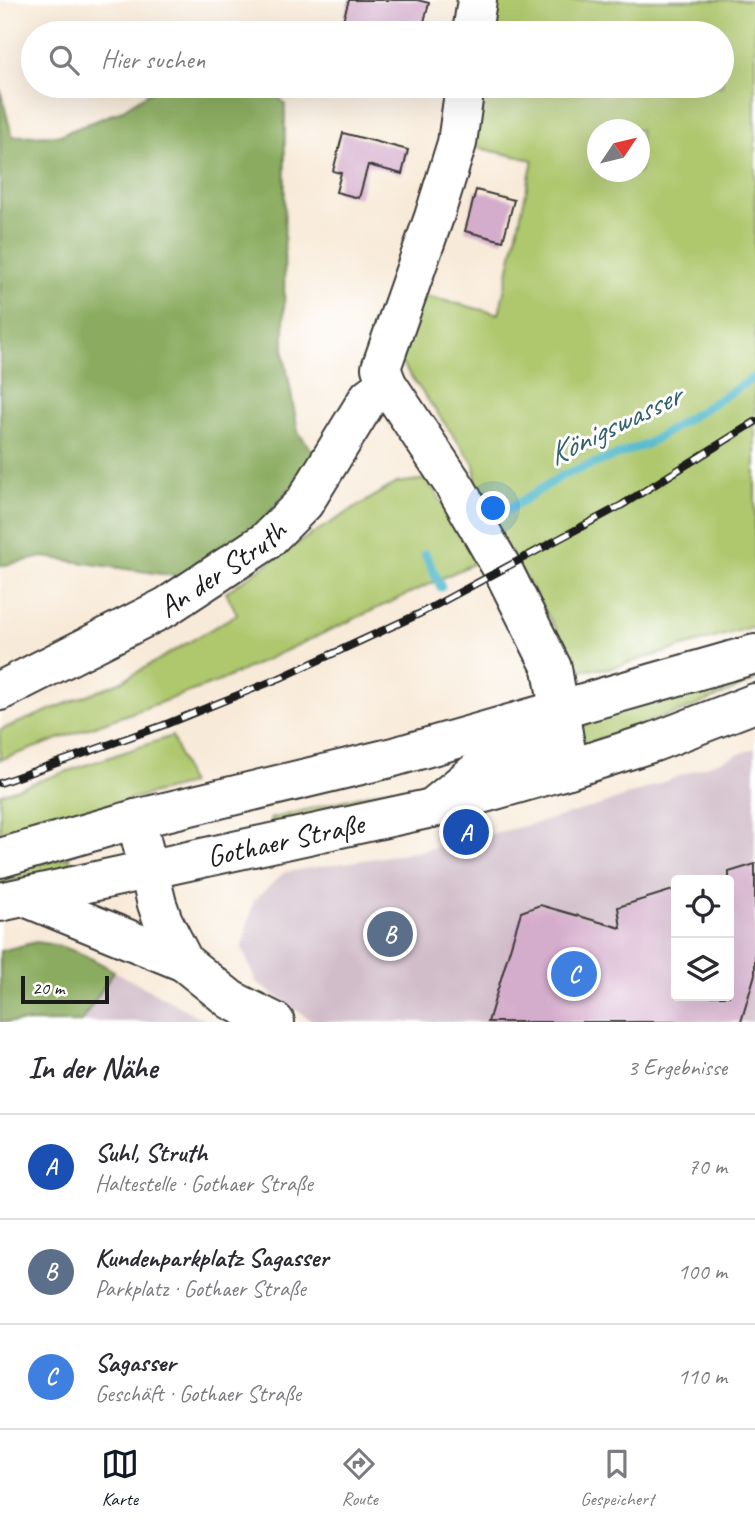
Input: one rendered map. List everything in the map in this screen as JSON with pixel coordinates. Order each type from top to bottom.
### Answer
[{"type":"street","points":[[474,21],[477,0]]},
{"type":"street","points":[[463,98],[457,143],[381,368],[387,384],[456,488],[503,570],[552,668],[564,741]]},
{"type":"street","name":"An der Struth","points":[[0,691],[166,607],[266,541],[304,503],[369,397],[387,384]]},
{"type":"street","name":"Gothaer Straße","points":[[12,900],[432,808],[564,741],[755,654]]},
{"type":"street","name":"Gothaer Straße","points":[[0,858],[136,819],[390,758],[564,741],[654,742],[755,703]]},
{"type":"street","points":[[136,819],[163,921],[184,962]]},
{"type":"street","points":[[12,900],[184,962],[230,1000],[275,1022]]},
{"type":"shaded area","points":[[755,748],[755,1022],[313,1022],[256,982],[242,947],[254,900],[285,872],[415,852],[604,804]]},
{"type":"shaded area","points":[[114,971],[209,1022],[81,1022]]},
{"type":"green space","points":[[477,0],[755,0],[755,626],[611,668],[580,670],[478,498],[474,464],[400,361],[421,295],[499,314],[533,160],[457,143],[463,98],[734,98],[734,21],[474,21]]},
{"type":"green space","points":[[0,89],[12,136],[60,135],[120,111],[140,98],[280,98],[285,105],[284,353],[298,432],[317,457],[258,526],[182,577],[43,557],[0,566]]},
{"type":"green space","points":[[427,479],[479,561],[220,681],[0,760],[0,730],[120,682],[237,614],[226,592],[304,539],[396,483]]},
{"type":"green space","points":[[755,669],[755,681],[688,709],[575,747],[573,741],[583,726],[600,715]]},
{"type":"green space","points":[[172,736],[190,784],[0,832],[0,794]]},
{"type":"green space","points":[[392,788],[396,797],[273,827],[270,819]]},
{"type":"green space","points":[[70,857],[70,868],[0,884],[0,873]]},
{"type":"green space","points":[[36,942],[77,952],[114,971],[81,1022],[0,1022],[0,951]]},
{"type":"building","points":[[349,0],[417,0],[429,3],[424,21],[343,20]]},
{"type":"building","points":[[343,133],[408,150],[402,174],[368,165],[359,198],[336,192],[341,173],[333,171]]},
{"type":"building","points":[[476,190],[514,200],[503,241],[465,231]]},
{"type":"building","points":[[755,864],[755,974],[741,1022],[488,1022],[521,912],[540,905],[621,928],[618,907],[671,891],[671,1001],[734,1001],[734,875],[729,875],[729,872]]},
{"type":"waterway","name":"Königswasser","points":[[495,518],[563,475],[647,444],[755,377]]},
{"type":"waterway","name":"Königswasser","points":[[425,554],[441,587]]},
{"type":"railway","points":[[0,783],[164,725],[280,678],[421,613],[622,505],[755,422]]},
{"type":"place","name":"Suhl, Struth","points":[[466,832]]},
{"type":"place","name":"Kundenparkplatz Sagasser","points":[[390,934]]},
{"type":"place","name":"Sagasser","points":[[574,974]]}]
